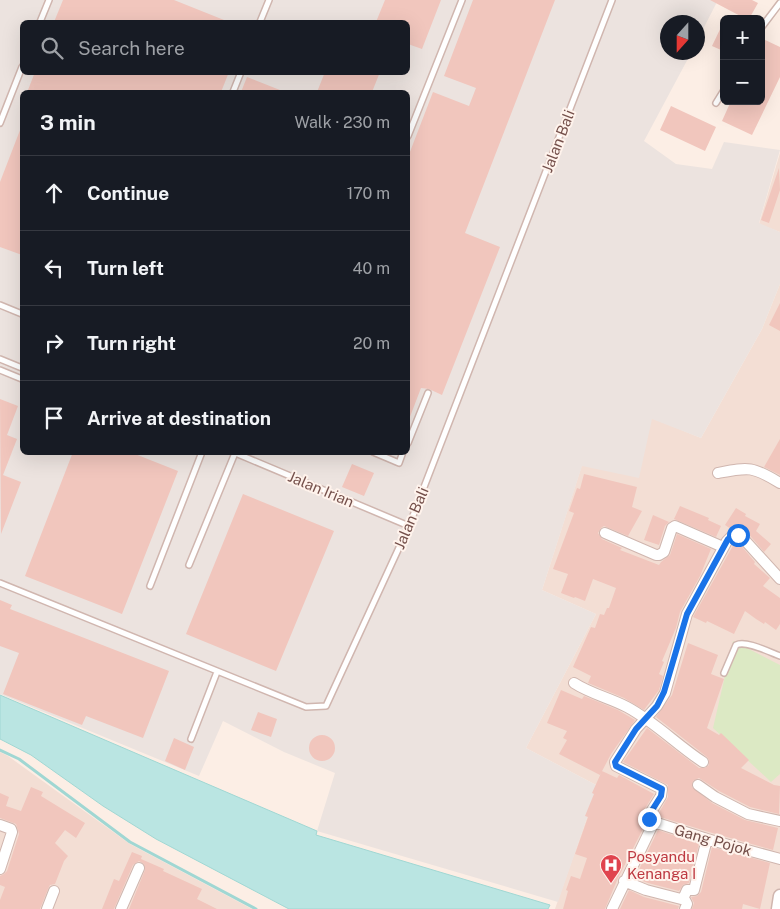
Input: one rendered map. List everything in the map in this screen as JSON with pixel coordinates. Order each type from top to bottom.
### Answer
[{"type":"street","points":[[718,473],[742,468],[756,470],[780,482]]},
{"type":"street","points":[[605,533],[656,555],[664,552],[674,526],[723,547]]},
{"type":"street","points":[[654,822],[649,819],[649,815],[661,796],[662,789],[616,766],[615,762],[636,729],[657,706],[664,692],[687,614],[723,547],[733,535],[741,536],[780,579]]},
{"type":"street","points":[[574,683],[626,707],[646,719],[703,762]]},
{"type":"street","points":[[698,785],[748,814],[780,821]]},
{"type":"street","name":"Gang Pojok","points":[[612,909],[654,822],[780,859]]},
{"type":"street","points":[[0,825],[11,829],[12,832],[0,869]]},
{"type":"street","points":[[624,881],[684,904],[687,890],[694,890],[707,839]]},
{"type":"street","points":[[121,909],[139,868]]},
{"type":"street","points":[[47,909],[54,891]]},
{"type":"street","points":[[778,909],[780,896]]},
{"type":"lane","points":[[41,20],[49,0]]},
{"type":"lane","points":[[261,20],[269,0]]},
{"type":"lane","points":[[410,131],[462,0]]},
{"type":"lane","name":"Jalan Bali","points":[[0,583],[306,707],[326,706],[408,526],[612,0]]},
{"type":"lane","points":[[765,23],[780,3]]},
{"type":"lane","points":[[0,123],[20,72]]},
{"type":"lane","points":[[234,90],[240,75]]},
{"type":"lane","points":[[716,103],[720,96]]},
{"type":"lane","points":[[0,305],[20,313]]},
{"type":"lane","points":[[0,359],[20,367]]},
{"type":"lane","points":[[0,370],[20,378]]},
{"type":"lane","points":[[410,438],[428,393]]},
{"type":"lane","points":[[150,586],[201,455]]},
{"type":"lane","points":[[189,565],[233,455]]},
{"type":"lane","name":"Jalan Irian","points":[[239,455],[408,526]]},
{"type":"lane","points":[[380,455],[399,463],[403,455]]},
{"type":"lane","points":[[724,673],[736,645],[739,643],[746,643],[780,656]]},
{"type":"lane","points":[[191,738],[217,672]]},
{"type":"shaded area","points":[[0,0],[718,0],[705,25],[705,15],[660,15],[660,60],[687,60],[644,141],[676,164],[712,169],[724,142],[780,150],[759,223],[780,232],[780,284],[762,329],[701,438],[652,419],[639,478],[582,466],[542,590],[596,614],[526,748],[598,786],[558,902],[317,831],[335,773],[284,752],[223,721],[199,776],[0,694]]},
{"type":"shaded area","points":[[780,153],[780,232],[759,224]]},
{"type":"shaded area","points":[[780,284],[780,909],[555,909],[598,786],[526,748],[596,614],[542,590],[582,465],[652,418],[701,438],[762,329]]},
{"type":"shaded area","points":[[0,752],[130,844],[252,909],[0,909]]},
{"type":"green space","points":[[733,641],[780,665],[780,774],[771,782],[713,728]]},
{"type":"water","points":[[0,695],[317,831],[316,835],[550,905],[548,909],[289,909],[156,839],[103,806],[31,755],[0,739]]},
{"type":"building","points":[[63,0],[174,0],[224,20],[55,20]]},
{"type":"building","points":[[385,0],[441,0],[422,49],[410,45],[410,20],[377,20]]},
{"type":"building","points":[[473,0],[555,0],[465,233],[500,247],[442,395],[429,389],[421,388],[410,417],[410,152],[433,92],[469,106],[476,88],[444,76]]},
{"type":"building","points":[[710,0],[752,0],[758,3],[751,15],[738,15]]},
{"type":"building","points":[[720,29],[720,50],[712,46]]},
{"type":"building","points":[[765,40],[780,47],[780,77],[752,135],[722,121],[729,105],[765,105]]},
{"type":"building","points":[[34,75],[228,75],[222,90],[28,90]]},
{"type":"building","points":[[324,75],[379,75],[373,90],[318,90]]},
{"type":"building","points":[[247,77],[280,90],[242,90]]},
{"type":"building","points":[[671,106],[716,127],[705,151],[660,130]]},
{"type":"building","points":[[20,130],[20,254],[0,247],[0,182]]},
{"type":"building","points":[[779,168],[780,190],[769,223],[761,220]]},
{"type":"building","points":[[780,303],[780,331],[769,325]]},
{"type":"building","points":[[0,399],[18,406],[7,435],[17,439],[3,475],[21,482],[1,534]]},
{"type":"building","points":[[780,439],[780,475],[764,467]]},
{"type":"building","points":[[72,455],[138,455],[178,471],[122,614],[25,576]]},
{"type":"building","points":[[352,464],[374,473],[364,496],[342,487]]},
{"type":"building","points":[[584,474],[637,487],[632,507],[642,511],[628,536],[604,526],[598,533],[602,539],[622,548],[620,550],[659,565],[670,555],[677,534],[711,549],[700,576],[680,612],[676,628],[662,661],[664,662],[659,674],[663,676],[659,690],[644,710],[624,698],[588,683],[591,676],[573,667],[591,627],[595,628],[600,614],[604,615],[607,608],[609,608],[616,588],[593,579],[585,601],[574,598],[561,593],[568,574],[553,569],[574,513],[569,511],[577,488],[580,489]]},
{"type":"building","points":[[243,494],[334,531],[276,671],[186,634]]},
{"type":"building","points":[[680,506],[709,518],[708,520],[721,526],[716,537],[674,519]]},
{"type":"building","points":[[736,508],[746,514],[745,516],[760,524],[756,531],[771,544],[764,552],[746,531],[731,529],[725,525]]},
{"type":"building","points":[[653,515],[669,522],[665,526],[659,545],[644,540]]},
{"type":"building","points":[[735,542],[738,542],[755,562],[754,564],[770,578],[763,586],[780,598],[780,624],[776,630],[745,611],[734,634],[707,621],[706,623],[693,617]]},
{"type":"building","points":[[0,600],[12,605],[10,609],[169,671],[143,738],[86,716],[82,725],[3,694],[19,653],[0,646]]},
{"type":"building","points":[[688,643],[718,655],[711,674],[724,679],[707,728],[719,735],[721,733],[749,760],[741,768],[774,785],[780,786],[779,814],[750,807],[699,778],[693,781],[692,787],[712,803],[745,820],[778,828],[773,850],[657,816],[668,797],[668,785],[623,762],[647,728],[699,768],[705,768],[709,765],[707,757],[656,717],[672,695]]},
{"type":"building","points":[[561,690],[582,699],[584,696],[618,710],[635,720],[611,754],[600,775],[559,754],[567,740],[563,738],[567,731],[547,723]]},
{"type":"building","points":[[258,712],[277,719],[271,737],[251,730]]},
{"type":"building","points":[[322,735],[331,739],[335,748],[331,757],[322,761],[313,757],[309,748],[313,739]]},
{"type":"building","points":[[174,738],[194,747],[185,770],[165,761]]},
{"type":"building","points":[[602,771],[617,778],[619,775],[654,794],[643,812],[642,819],[645,825],[618,878],[605,909],[563,909],[568,891],[566,890],[571,876],[580,879],[587,858],[575,854],[588,817],[585,816],[594,794],[592,793]]},
{"type":"building","points":[[31,787],[43,792],[41,796],[85,823],[76,838],[65,830],[55,843],[68,856],[64,861],[55,884],[50,885],[40,909],[0,909],[0,900],[5,887],[0,885],[0,876],[7,871],[19,834],[16,824],[0,818],[0,793],[9,797],[6,806],[21,811]]},
{"type":"building","points":[[658,830],[699,844],[689,883],[683,885],[679,891],[635,878]]},
{"type":"building","points":[[712,847],[770,863],[760,909],[743,904],[742,909],[692,909],[694,903],[691,897],[697,896],[701,892]]},
{"type":"building","points":[[132,852],[142,856],[141,859],[164,869],[163,871],[202,889],[197,899],[217,909],[129,909],[145,870],[144,864],[139,861],[133,865],[114,909],[102,909],[114,879],[119,881]]},
{"type":"building","points":[[629,890],[644,897],[679,906],[678,909],[620,909]]},
{"type":"waterway","points":[[0,750],[19,759],[130,842],[256,909]]},
{"type":"place","name":"Posyandu Kenanga I","points":[[611,884]]},
{"type":"route","points":[[649,819],[649,815],[661,796],[662,789],[616,766],[615,762],[636,729],[657,706],[664,692],[687,614],[728,539],[733,535],[738,535]]}]
